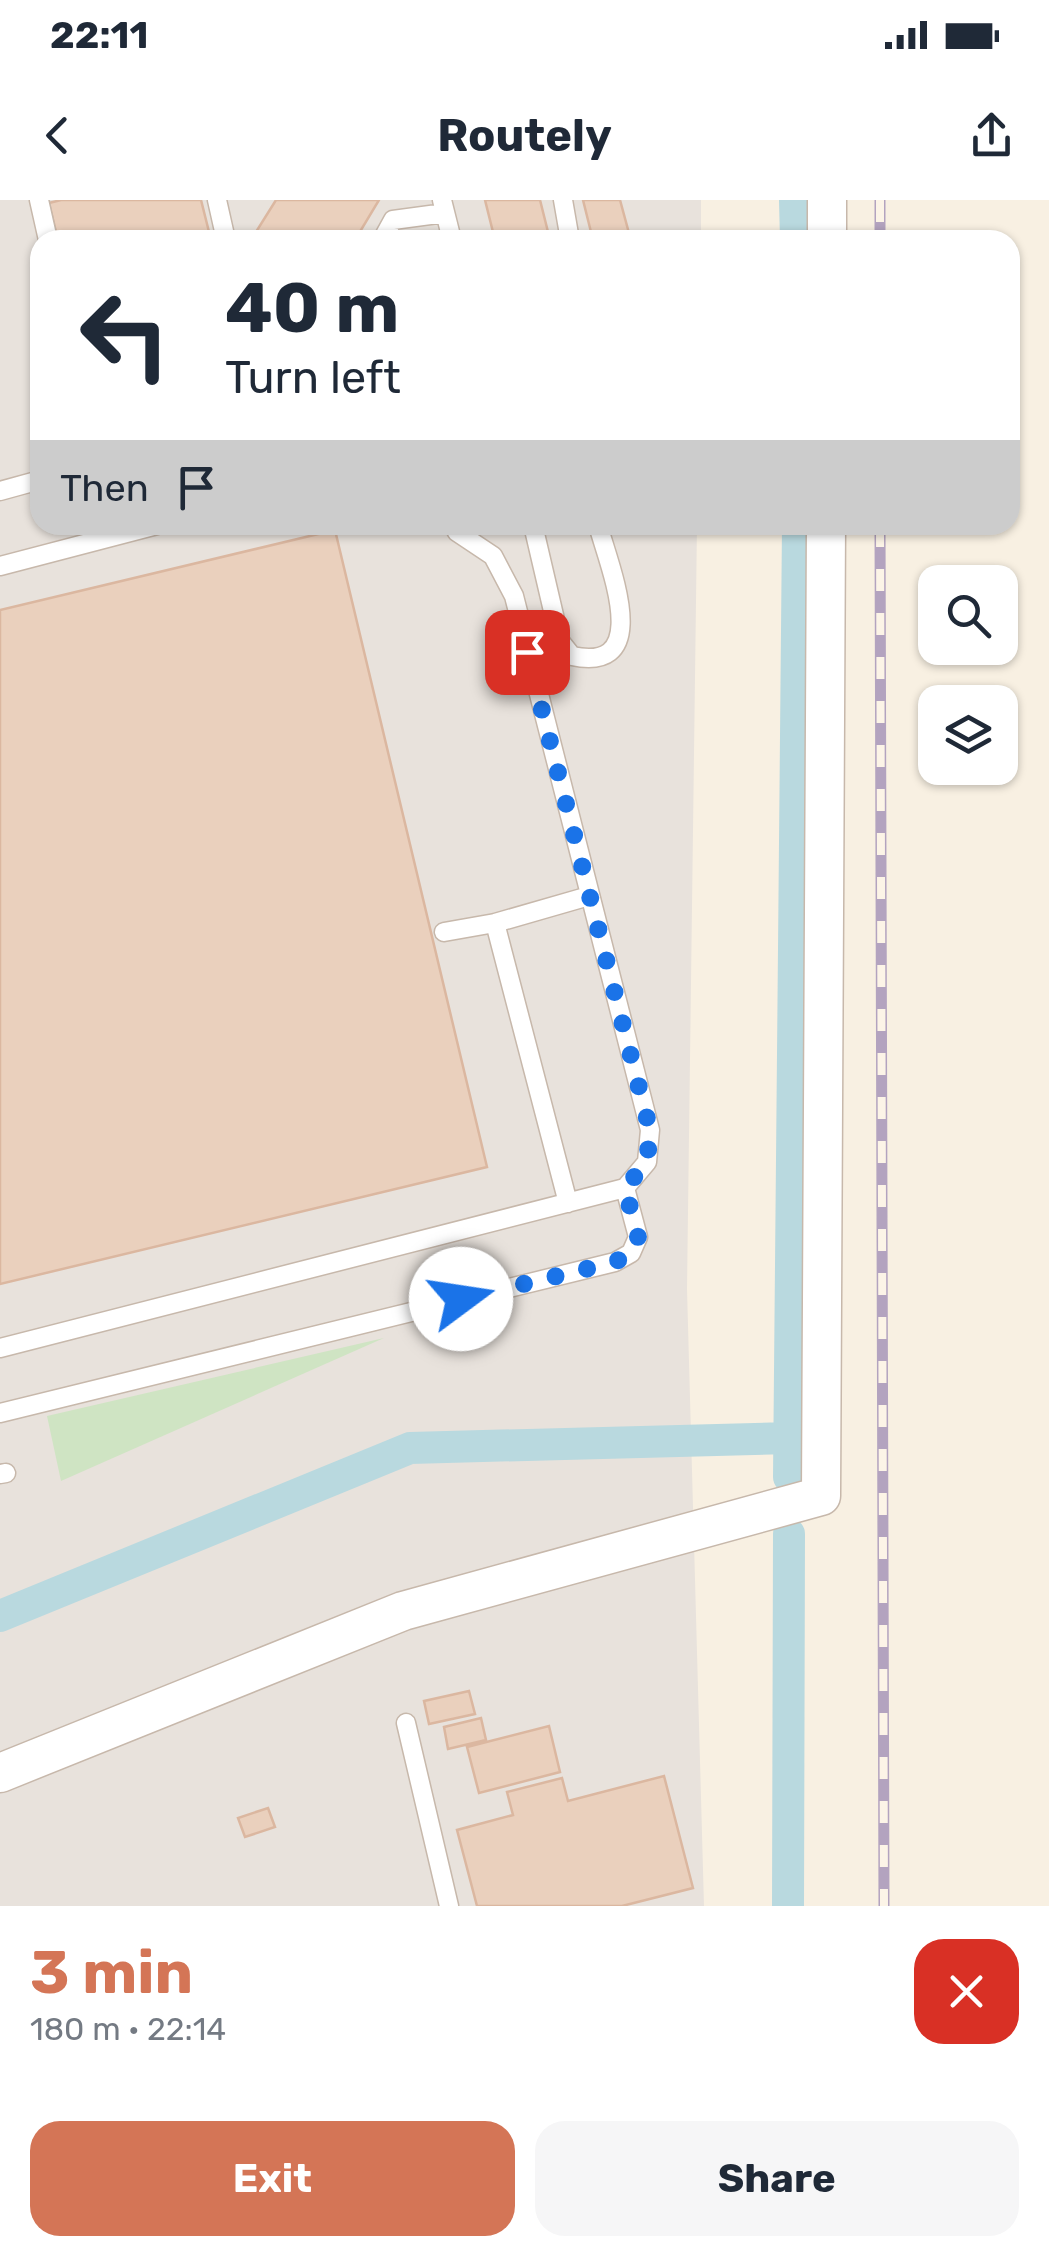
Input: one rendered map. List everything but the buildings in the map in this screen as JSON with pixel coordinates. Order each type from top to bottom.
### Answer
[{"type":"street","points":[[827,230],[828,200]]},
{"type":"street","points":[[0,1773],[403,1611],[822,1496],[826,535]]},
{"type":"lane","points":[[40,200],[46,230]]},
{"type":"lane","points":[[217,200],[224,230]]},
{"type":"lane","points":[[562,200],[568,230]]},
{"type":"lane","points":[[388,230],[393,220],[444,206]]},
{"type":"lane","points":[[0,490],[30,482]]},
{"type":"lane","points":[[0,566],[119,535]]},
{"type":"lane","points":[[0,1348],[625,1188],[647,1162],[650,1130],[514,596],[493,556],[462,535]]},
{"type":"lane","points":[[535,535],[560,640],[572,656],[590,660],[608,654],[618,643],[624,623],[601,535]]},
{"type":"lane","points":[[444,932],[494,923],[589,896]]},
{"type":"lane","points":[[494,923],[568,1202]]},
{"type":"lane","points":[[0,1413],[615,1262],[631,1253],[638,1237],[625,1188]]},
{"type":"lane","points":[[406,1723],[449,1906]]},
{"type":"shaded area","points":[[0,200],[701,200],[701,230],[30,230],[30,535],[697,535],[687,1289],[704,1906],[0,1906]]},
{"type":"green space","points":[[384,1338],[61,1481],[47,1416]]},
{"type":"waterway","points":[[795,200],[796,230]]},
{"type":"waterway","points":[[789,1477],[798,535]]},
{"type":"waterway","points":[[0,1616],[410,1448],[789,1438]]},
{"type":"waterway","points":[[788,1906],[789,1534]]},
{"type":"railway","points":[[880,200],[880,230]]},
{"type":"railway","points":[[880,535],[884,1906]]},
{"type":"route","points":[[461,1299],[615,1262],[631,1253],[638,1237],[625,1188],[647,1162],[650,1130],[527,652]]}]
